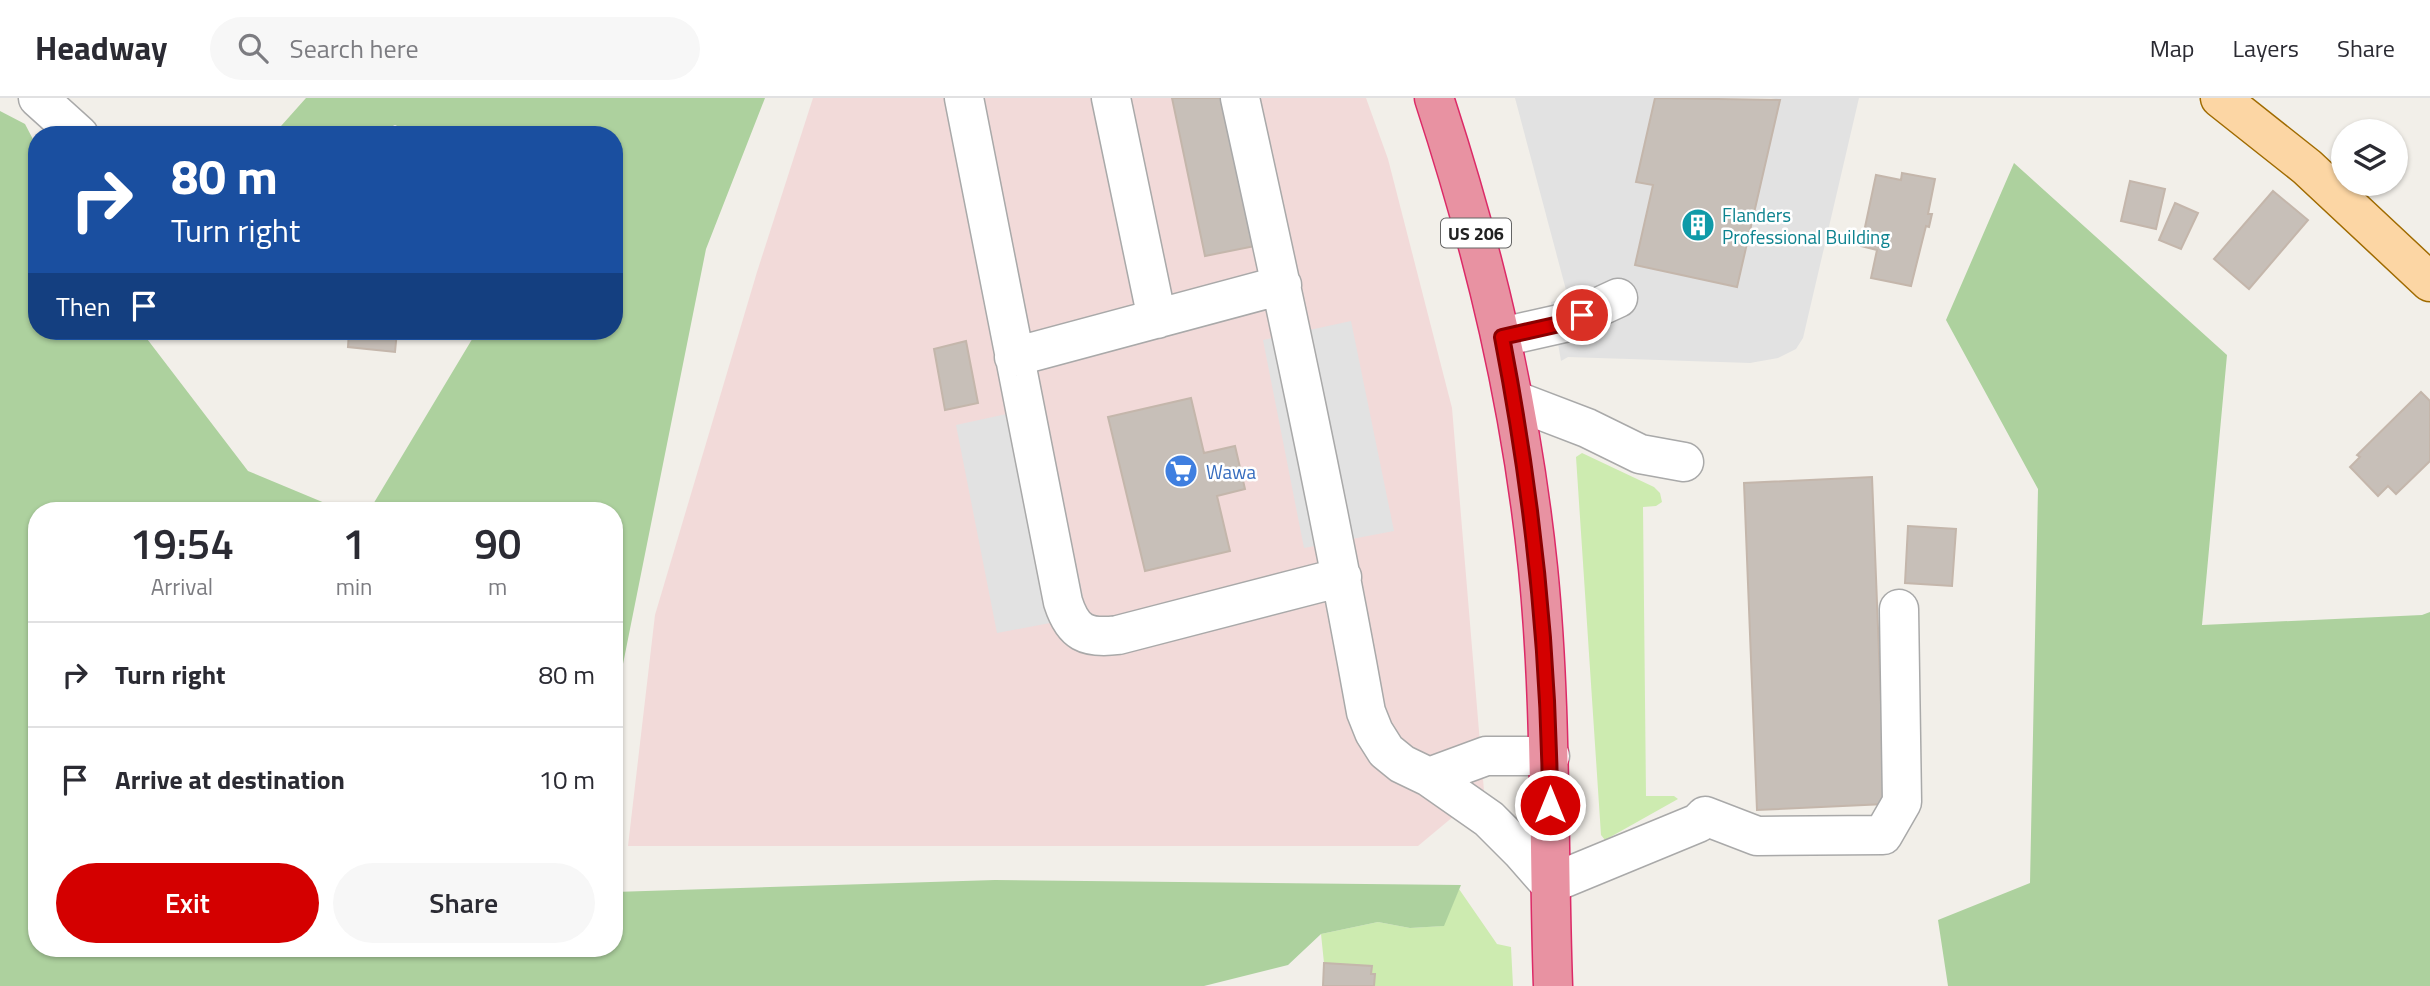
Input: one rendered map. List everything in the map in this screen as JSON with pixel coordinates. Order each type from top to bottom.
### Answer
[{"type":"highway","name":"US 206","points":[[1434,98],[1472,218],[1502,337],[1514,400],[1538,569],[1550,756],[1553,986]]},
{"type":"main road","points":[[2220,98],[2307,167],[2430,282]]},
{"type":"street","points":[[38,98],[69,126]]},
{"type":"street","points":[[964,98],[1063,602],[1068,617],[1076,628],[1090,635],[1118,635],[1342,577]]},
{"type":"street","points":[[1111,98],[1157,319]]},
{"type":"street","points":[[1240,98],[1282,285],[1342,577],[1366,712],[1386,751],[1489,819],[1521,850],[1550,884],[1698,823],[1705,816],[1757,836],[1883,835],[1902,802],[1899,609]]},
{"type":"street","points":[[1014,357],[1282,285]]},
{"type":"street","points":[[1502,337],[1564,323],[1618,298]]},
{"type":"street","points":[[1514,400],[1587,428],[1640,454],[1684,461]]},
{"type":"street","points":[[1429,777],[1486,756],[1550,756]]},
{"type":"shaded area","points":[[813,98],[1366,98],[1388,159],[1452,408],[1484,791],[1418,846],[628,846],[655,615],[757,272]]},
{"type":"shaded area","points":[[1515,98],[1655,98],[1636,181],[1653,185],[1636,264],[1737,287],[1780,100],[1771,98],[1859,98],[1803,338],[1796,349],[1778,358],[1750,363],[1568,357],[1561,361],[1551,302],[1558,300],[1566,290]]},
{"type":"shaded area","points":[[1351,321],[1394,531],[1304,548],[1263,340]]},
{"type":"shaded area","points":[[1043,406],[1087,616],[997,633],[956,425]]},
{"type":"green space","points":[[306,98],[765,98],[706,249],[623,664],[623,502],[374,502],[472,340],[623,340],[623,126],[281,126]]},
{"type":"green space","points":[[0,111],[25,124],[28,130],[28,340],[148,340],[248,471],[322,502],[28,502],[28,957],[623,957],[623,892],[995,880],[1461,885],[1444,926],[1410,928],[1378,922],[1321,934],[1288,965],[1204,986],[0,986]]},
{"type":"green space","points":[[2014,163],[2227,355],[2202,625],[2422,615],[2430,612],[2430,986],[1948,986],[1938,920],[2030,883],[2038,489],[1946,320]]},
{"type":"green space","points":[[1582,453],[1654,487],[1660,493],[1662,502],[1656,506],[1643,507],[1646,796],[1674,796],[1678,799],[1605,840],[1601,835],[1576,457]]},
{"type":"green space","points":[[1459,889],[1497,944],[1511,947],[1513,986],[1374,986],[1375,974],[1371,974],[1372,966],[1324,963],[1321,934],[1378,922],[1410,928],[1443,926]]},
{"type":"building","points":[[1172,98],[1224,98],[1255,246],[1205,256]]},
{"type":"building","name":"Flanders Professional Building","points":[[1655,98],[1780,100],[1737,287],[1635,265],[1653,185],[1636,182]]},
{"type":"building","points":[[1902,173],[1935,179],[1928,214],[1932,214],[1929,227],[1926,226],[1911,286],[1871,278],[1877,250],[1861,246],[1876,175],[1901,180]]},
{"type":"building","points":[[2130,181],[2165,189],[2156,229],[2121,221]]},
{"type":"building","points":[[2273,191],[2308,220],[2249,289],[2214,259]]},
{"type":"building","points":[[2175,203],[2198,213],[2181,249],[2159,240]]},
{"type":"building","points":[[348,340],[396,340],[395,352],[348,347]]},
{"type":"building","points":[[966,341],[978,403],[945,410],[934,349]]},
{"type":"building","points":[[2421,392],[2430,401],[2430,461],[2396,494],[2388,486],[2378,496],[2350,467],[2360,457],[2357,455]]},
{"type":"building","name":"Wawa","points":[[1191,398],[1204,453],[1235,446],[1245,489],[1217,496],[1230,551],[1145,571],[1108,417]]},
{"type":"building","points":[[1872,477],[1885,804],[1757,810],[1744,483]]},
{"type":"building","points":[[1908,526],[1956,529],[1952,586],[1905,583]]},
{"type":"building","points":[[1324,963],[1372,966],[1371,974],[1375,974],[1374,986],[1323,986]]},
{"type":"place","name":"Flanders Professional Building","points":[[1698,225]]},
{"type":"place","name":"Wawa","points":[[1181,471]]},
{"type":"route","points":[[1550,805],[1550,756],[1538,569],[1526,476],[1502,337],[1564,323],[1582,315]]}]
